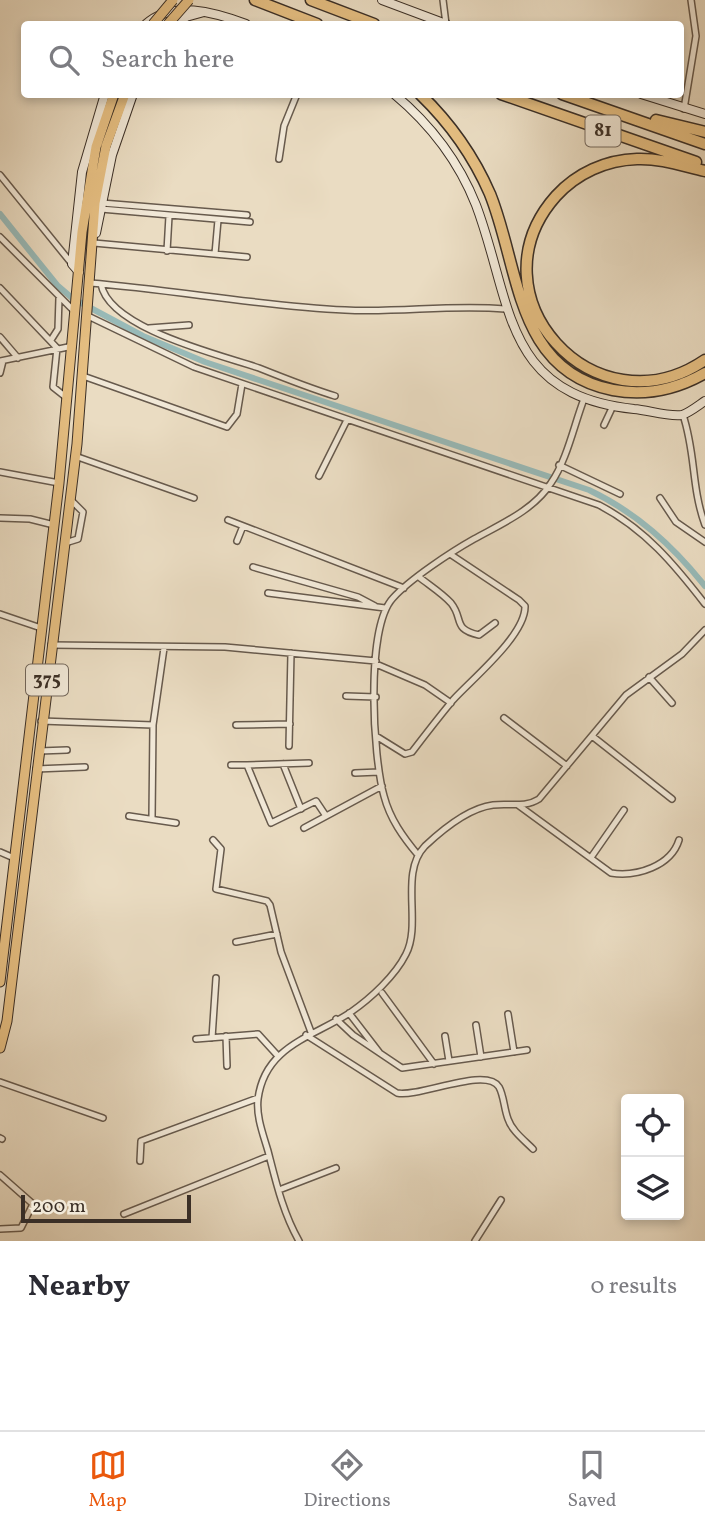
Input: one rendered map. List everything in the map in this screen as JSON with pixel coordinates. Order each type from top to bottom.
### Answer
[{"type":"highway","points":[[253,0],[298,21]]},
{"type":"highway","points":[[253,0],[309,21]]},
{"type":"highway","points":[[311,0],[366,21]]},
{"type":"highway","points":[[424,98],[449,127],[482,179],[498,219],[527,319],[540,341],[557,361],[592,384],[622,391],[664,389],[705,373]]},
{"type":"highway","name":"81","points":[[512,98],[705,168]]},
{"type":"highway","name":"81","points":[[573,98],[705,144]]},
{"type":"highway","points":[[577,98],[705,132]]},
{"type":"highway","points":[[705,168],[635,159],[608,164],[588,172],[565,188],[545,212],[531,244],[528,270],[533,302],[543,326],[564,353],[592,372],[629,382],[649,381],[681,373],[705,360]]},
{"type":"main road","points":[[153,20],[173,0]]},
{"type":"main road","points":[[171,21],[189,0]]},
{"type":"main road","points":[[382,0],[438,21]]},
{"type":"main road","points":[[153,20],[177,6],[210,11],[238,21]]},
{"type":"main road","points":[[181,21],[210,11]]},
{"type":"main road","points":[[153,20],[169,14],[174,21]]},
{"type":"main road","points":[[76,268],[82,172],[104,98]]},
{"type":"main road","name":"375","points":[[0,982],[59,483],[78,290],[76,268],[89,176],[99,134],[112,98]]},
{"type":"main road","name":"375","points":[[0,1048],[7,1021],[75,456],[90,296],[95,203],[102,162],[124,98]]},
{"type":"main road","points":[[94,243],[115,142],[132,98]]},
{"type":"main road","points":[[398,98],[437,137],[464,179],[480,216],[505,309],[517,337],[538,365],[557,383],[584,399],[612,408],[683,415],[705,401]]},
{"type":"main road","points":[[652,98],[705,114]]},
{"type":"main road","points":[[60,469],[75,456]]},
{"type":"street","points":[[443,0],[446,21]]},
{"type":"street","points":[[684,109],[696,36],[691,0]]},
{"type":"street","points":[[279,159],[284,126],[295,98]]},
{"type":"street","points":[[0,175],[76,268]]},
{"type":"street","points":[[101,206],[247,215]]},
{"type":"street","points":[[101,206],[169,216],[250,222]]},
{"type":"street","points":[[167,251],[169,216]]},
{"type":"street","points":[[215,254],[218,220]]},
{"type":"street","points":[[0,237],[59,298],[76,309]]},
{"type":"street","points":[[94,243],[247,257]]},
{"type":"street","points":[[90,283],[304,308],[363,311],[475,306],[505,309]]},
{"type":"street","points":[[101,284],[104,293],[118,309],[149,328],[181,342],[335,396]]},
{"type":"street","points":[[0,289],[57,348],[53,387],[67,398]]},
{"type":"street","points":[[51,340],[58,329],[59,298]]},
{"type":"street","points":[[88,314],[194,367],[347,421],[549,485],[599,505],[635,527],[663,551],[705,604]]},
{"type":"street","points":[[149,328],[189,325]]},
{"type":"street","points":[[0,337],[18,358]]},
{"type":"street","points":[[0,373],[2,361],[73,346]]},
{"type":"street","points":[[83,376],[227,427],[237,414],[242,384]]},
{"type":"street","points":[[418,855],[394,823],[379,772],[376,662],[377,636],[385,608],[404,588],[450,554],[520,512],[549,485],[584,399]]},
{"type":"street","points":[[604,425],[612,408]]},
{"type":"street","points":[[683,415],[694,449],[697,504],[705,525]]},
{"type":"street","points":[[319,476],[347,421]]},
{"type":"street","points":[[75,456],[194,498]]},
{"type":"street","points":[[558,468],[620,494]]},
{"type":"street","points":[[0,472],[59,483]]},
{"type":"street","points":[[660,498],[676,522],[705,542]]},
{"type":"street","points":[[64,543],[78,539],[83,522],[83,512],[70,499]]},
{"type":"street","points":[[0,518],[30,519],[54,525]]},
{"type":"street","points":[[228,520],[404,588]]},
{"type":"street","points":[[237,541],[243,526]]},
{"type":"street","points":[[376,736],[408,754],[451,702],[496,657],[525,611],[519,600],[450,554]]},
{"type":"street","points":[[253,567],[358,597],[375,606]]},
{"type":"street","points":[[419,577],[453,606],[457,621],[466,632],[479,635],[495,623]]},
{"type":"street","points":[[268,593],[385,608]]},
{"type":"street","points":[[0,614],[41,628]]},
{"type":"street","points":[[299,1241],[288,1222],[260,1122],[258,1098],[278,1055],[368,999],[406,956],[411,940],[414,873],[418,855],[457,822],[479,808],[532,804],[539,799],[626,695],[682,654],[705,630]]},
{"type":"street","points":[[51,645],[225,647],[376,662],[425,685],[451,702]]},
{"type":"street","points":[[152,818],[153,725],[164,648]]},
{"type":"street","points":[[289,746],[291,653]]},
{"type":"street","points":[[649,677],[672,703]]},
{"type":"street","points":[[346,696],[376,697]]},
{"type":"street","points":[[504,718],[567,766]]},
{"type":"street","points":[[41,721],[153,725]]},
{"type":"street","points":[[236,725],[290,724]]},
{"type":"street","points":[[592,736],[673,799]]},
{"type":"street","points":[[38,751],[68,750]]},
{"type":"street","points":[[231,765],[309,763]]},
{"type":"street","points":[[283,764],[301,809]]},
{"type":"street","points":[[247,765],[268,821],[276,823],[319,801],[326,816]]},
{"type":"street","points":[[36,769],[85,768]]},
{"type":"street","points":[[355,773],[379,772]]},
{"type":"street","points":[[304,828],[382,786]]},
{"type":"street","points":[[518,804],[592,856],[611,873],[627,873],[658,866],[673,853],[679,840]]},
{"type":"street","points":[[592,856],[624,810]]},
{"type":"street","points":[[129,816],[176,823]]},
{"type":"street","points":[[213,840],[221,849],[216,889],[269,902],[308,1034],[397,1093],[408,1094],[473,1080],[492,1082],[499,1088],[508,1121],[533,1149]]},
{"type":"street","points":[[0,852],[14,858]]},
{"type":"street","points":[[236,942],[277,934]]},
{"type":"street","points":[[212,1038],[216,978]]},
{"type":"street","points":[[382,993],[434,1064]]},
{"type":"street","points":[[349,1013],[379,1052]]},
{"type":"street","points":[[508,1014],[514,1052]]},
{"type":"street","points":[[336,1019],[353,1035],[402,1069],[527,1050]]},
{"type":"street","points":[[476,1024],[481,1057]]},
{"type":"street","points":[[196,1039],[258,1034],[278,1055]]},
{"type":"street","points":[[226,1036],[227,1066]]},
{"type":"street","points":[[445,1036],[449,1061]]},
{"type":"street","points":[[0,1082],[103,1118]]},
{"type":"street","points":[[140,1161],[141,1140],[258,1098]]},
{"type":"street","points":[[124,1214],[269,1156]]},
{"type":"street","points":[[279,1190],[336,1168]]},
{"type":"street","points":[[0,1175],[33,1203],[21,1228],[0,1229]]},
{"type":"street","points":[[475,1241],[501,1200]]},
{"type":"waterway","points":[[0,214],[57,285],[72,298],[143,336],[205,362],[589,490],[623,509],[653,531],[705,586]]}]
